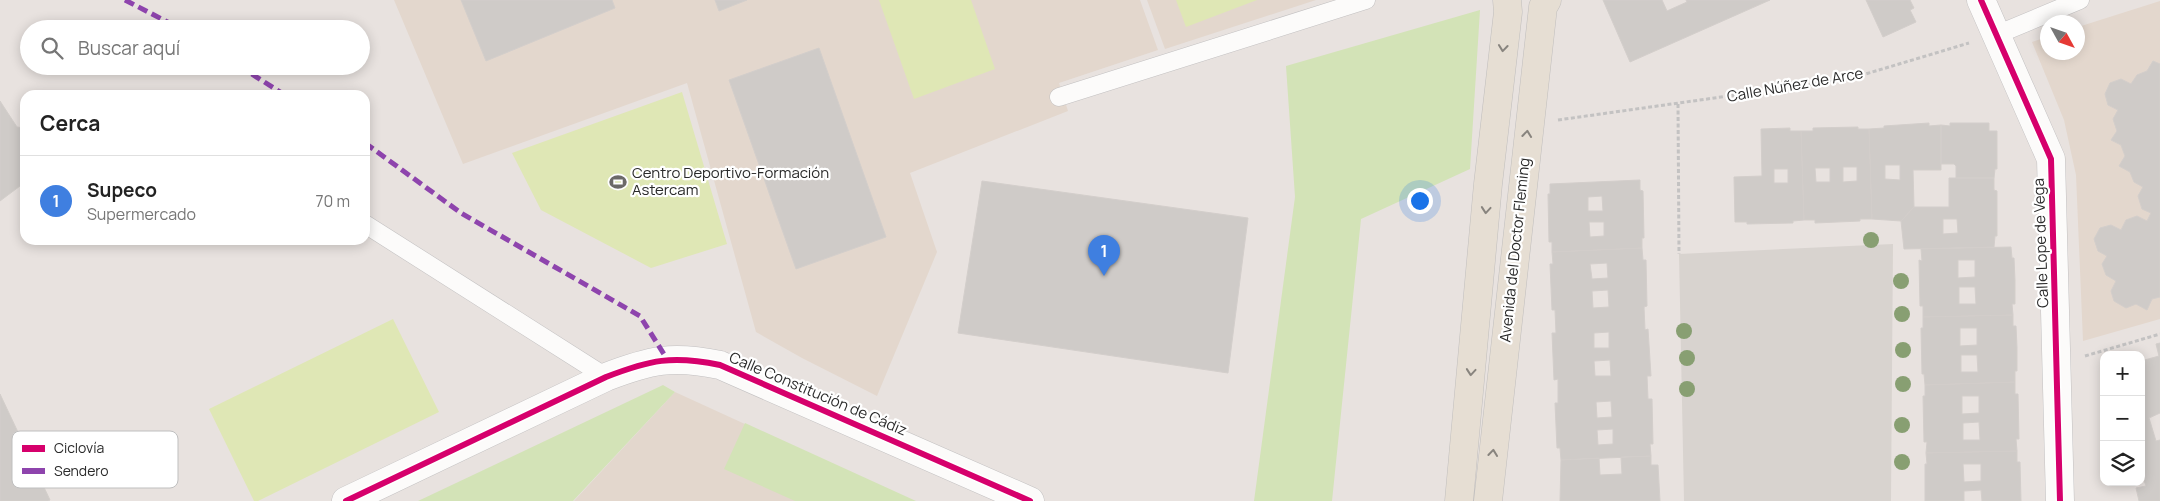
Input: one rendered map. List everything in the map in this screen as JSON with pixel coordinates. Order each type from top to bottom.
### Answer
[{"type":"main road","points":[[1459,501],[1488,184],[1508,12],[1507,0]]},
{"type":"main road","name":"Avenida del Doctor Fleming","points":[[1488,501],[1528,125],[1543,7],[1547,0]]},
{"type":"street","name":"Calle Lope de Vega","points":[[1981,0],[2051,159],[2060,501]]},
{"type":"street","name":"Calle Constitución de Cádiz","points":[[346,501],[606,377],[638,365],[667,359],[694,360],[720,365],[1030,501]]},
{"type":"lane","points":[[1059,98],[1366,0]]},
{"type":"lane","points":[[1996,35],[2080,0]]},
{"type":"lane","points":[[370,227],[606,377]]},
{"type":"path","points":[[1678,104],[1679,254]]},
{"type":"path","points":[[2057,359],[2087,356],[2160,334]]},
{"type":"shaded area","points":[[394,0],[1140,0],[1158,50],[1059,83],[1068,111],[910,173],[937,252],[877,396],[756,332],[687,83],[463,164]]},
{"type":"shaded area","points":[[1147,0],[1316,0],[1165,49]]},
{"type":"shaded area","points":[[2160,1],[2160,319],[2083,341],[2076,175],[2064,120],[2032,42],[2040,39],[2040,60],[2085,60],[2085,25]]},
{"type":"shaded area","points":[[1893,244],[1891,501],[1684,501],[1679,254]]},
{"type":"shaded area","points":[[675,392],[913,501],[574,501]]},
{"type":"green space","points":[[879,0],[971,0],[995,69],[914,99]]},
{"type":"green space","points":[[1176,0],[1257,0],[1186,27]]},
{"type":"green space","points":[[1480,10],[1470,169],[1361,219],[1332,501],[1254,501],[1295,197],[1286,66]]},
{"type":"green space","name":"Centro Deportivo-Formación Astercam","points":[[682,92],[727,244],[651,268],[541,210],[512,153]]},
{"type":"green space","points":[[393,319],[439,412],[258,501],[254,501],[209,409]]},
{"type":"green space","points":[[663,385],[675,392],[573,501],[418,501]]},
{"type":"green space","points":[[745,423],[916,501],[795,501],[724,469]]},
{"type":"building","points":[[461,0],[612,0],[615,8],[486,61]]},
{"type":"building","points":[[715,0],[747,0],[719,11]]},
{"type":"building","points":[[1603,0],[1662,0],[1667,11],[1687,2],[1686,0],[1770,0],[1630,62]]},
{"type":"building","points":[[1866,0],[1910,0],[1914,8],[1910,10],[1916,22],[1883,37]]},
{"type":"building","points":[[819,48],[886,237],[796,269],[729,80]]},
{"type":"building","points":[[2153,61],[2160,64],[2160,297],[2152,299],[2147,310],[2136,304],[2126,308],[2114,301],[2111,291],[2116,281],[2106,275],[2102,264],[2107,256],[2098,251],[2094,239],[2100,228],[2111,225],[2121,230],[2126,220],[2137,216],[2147,221],[2151,213],[2142,209],[2138,196],[2143,187],[2134,182],[2130,172],[2119,166],[2125,156],[2121,145],[2111,140],[2117,131],[2113,119],[2118,110],[2108,105],[2105,94],[2110,83],[2121,79],[2131,84],[2137,75],[2147,71]]},
{"type":"building","points":[[0,101],[17,127],[20,127],[20,186],[0,201]]},
{"type":"building","points":[[1929,123],[1929,126],[1941,125],[1941,170],[1913,170],[1914,207],[1901,221],[1872,219],[1869,129],[1884,128],[1884,126]],"holes":[[[1885,165],[1900,165],[1900,180],[1885,179]]]},
{"type":"building","points":[[1950,123],[1989,123],[1989,131],[1997,131],[1997,169],[1995,169],[1994,178],[1956,178],[1956,166],[1954,164],[1941,164],[1941,125],[1950,126]]},
{"type":"building","points":[[1858,127],[1858,129],[1869,129],[1872,219],[1815,223],[1815,220],[1804,220],[1801,131],[1813,131],[1813,128]],"holes":[[[1843,167],[1857,167],[1857,181],[1843,182]],[[1815,168],[1830,168],[1830,182],[1816,182]]]},
{"type":"building","points":[[1790,128],[1790,131],[1801,131],[1804,220],[1793,221],[1793,223],[1747,224],[1747,222],[1735,222],[1734,177],[1762,176],[1761,129]],"holes":[[[1774,169],[1788,169],[1788,183],[1774,183]]]},
{"type":"building","points":[[1949,178],[1994,178],[1994,190],[1997,191],[1997,236],[1995,236],[1994,247],[1904,249],[1901,221],[1914,207],[1949,207]],"holes":[[[1943,219],[1957,219],[1958,233],[1943,234]]]},
{"type":"building","points":[[1640,180],[1640,190],[1643,191],[1644,238],[1642,238],[1642,248],[1552,252],[1552,242],[1549,242],[1548,194],[1550,194],[1550,184]],"holes":[[[1602,196],[1603,211],[1588,211],[1588,197]],[[1589,222],[1604,222],[1604,236],[1590,237]]]},
{"type":"building","points":[[982,181],[1248,218],[1228,373],[958,333]]},
{"type":"building","points":[[2011,247],[2012,258],[2014,258],[2015,281],[2015,304],[2012,304],[2013,315],[1923,317],[1923,306],[1920,306],[1919,260],[1922,261],[1921,249]],"holes":[[[1958,260],[1975,260],[1975,277],[1958,278]],[[1959,287],[1975,287],[1976,304],[1959,304]]]},
{"type":"building","points":[[1642,248],[1643,260],[1646,260],[1647,306],[1644,307],[1645,330],[1648,329],[1651,376],[1647,376],[1648,399],[1652,399],[1653,444],[1650,444],[1651,456],[1561,460],[1560,448],[1557,448],[1555,403],[1558,403],[1558,379],[1554,380],[1552,333],[1556,333],[1555,310],[1552,310],[1550,264],[1553,264],[1552,252]],"holes":[[[1607,263],[1608,278],[1592,279],[1590,264]],[[1608,290],[1609,307],[1593,308],[1592,291]],[[1609,332],[1609,348],[1594,348],[1594,333]],[[1610,360],[1611,376],[1595,376],[1594,361]],[[1611,401],[1612,417],[1597,418],[1596,402]],[[1613,429],[1613,444],[1598,445],[1597,430]]]},
{"type":"building","points":[[2013,315],[2013,326],[2016,326],[2017,348],[2015,382],[1925,385],[1924,374],[1922,374],[1921,328],[1923,328],[1923,317]],"holes":[[[1960,328],[1977,328],[1977,345],[1960,346]],[[1961,355],[1977,355],[1978,372],[1961,372]]]},
{"type":"building","points":[[2160,343],[2160,413],[2149,418],[2156,441],[2160,440],[2160,501],[2139,501],[2136,488],[2146,486],[2145,360],[2159,356],[2156,344]]},
{"type":"building","points":[[2015,382],[2015,394],[2018,394],[2019,439],[2016,439],[2017,451],[1926,453],[1927,442],[1924,442],[1923,396],[1925,396],[1925,385]],"holes":[[[1962,396],[1979,396],[1979,413],[1962,414]],[[1979,422],[1980,440],[1963,440],[1963,423]]]},
{"type":"building","points":[[0,394],[17,431],[12,431],[12,488],[44,488],[50,500],[0,501]]},
{"type":"building","points":[[2017,451],[2017,462],[2020,462],[2021,501],[1982,501],[1981,490],[1964,491],[1964,501],[1925,501],[1926,453]],"holes":[[[1963,464],[1981,464],[1981,481],[1964,482]]]},
{"type":"building","points":[[1651,456],[1651,465],[1658,465],[1660,501],[1560,501],[1561,460],[1599,458],[1600,475],[1622,474],[1621,457]]},
{"type":"marked path","points":[[125,0],[164,20]]},
{"type":"marked path","points":[[253,75],[277,90]]},
{"type":"marked path","points":[[370,147],[461,213],[640,316],[667,359]]},
{"type":"cycle path","points":[[1981,0],[2051,159],[2060,501]]},
{"type":"cycle path","points":[[346,501],[606,377],[649,363],[674,360],[688,360],[720,365],[1030,501]]},
{"type":"place","name":"Centro Deportivo-Formación Astercam","points":[[618,182]]},
{"type":"place","name":"Supeco","points":[[1104,276]]}]
